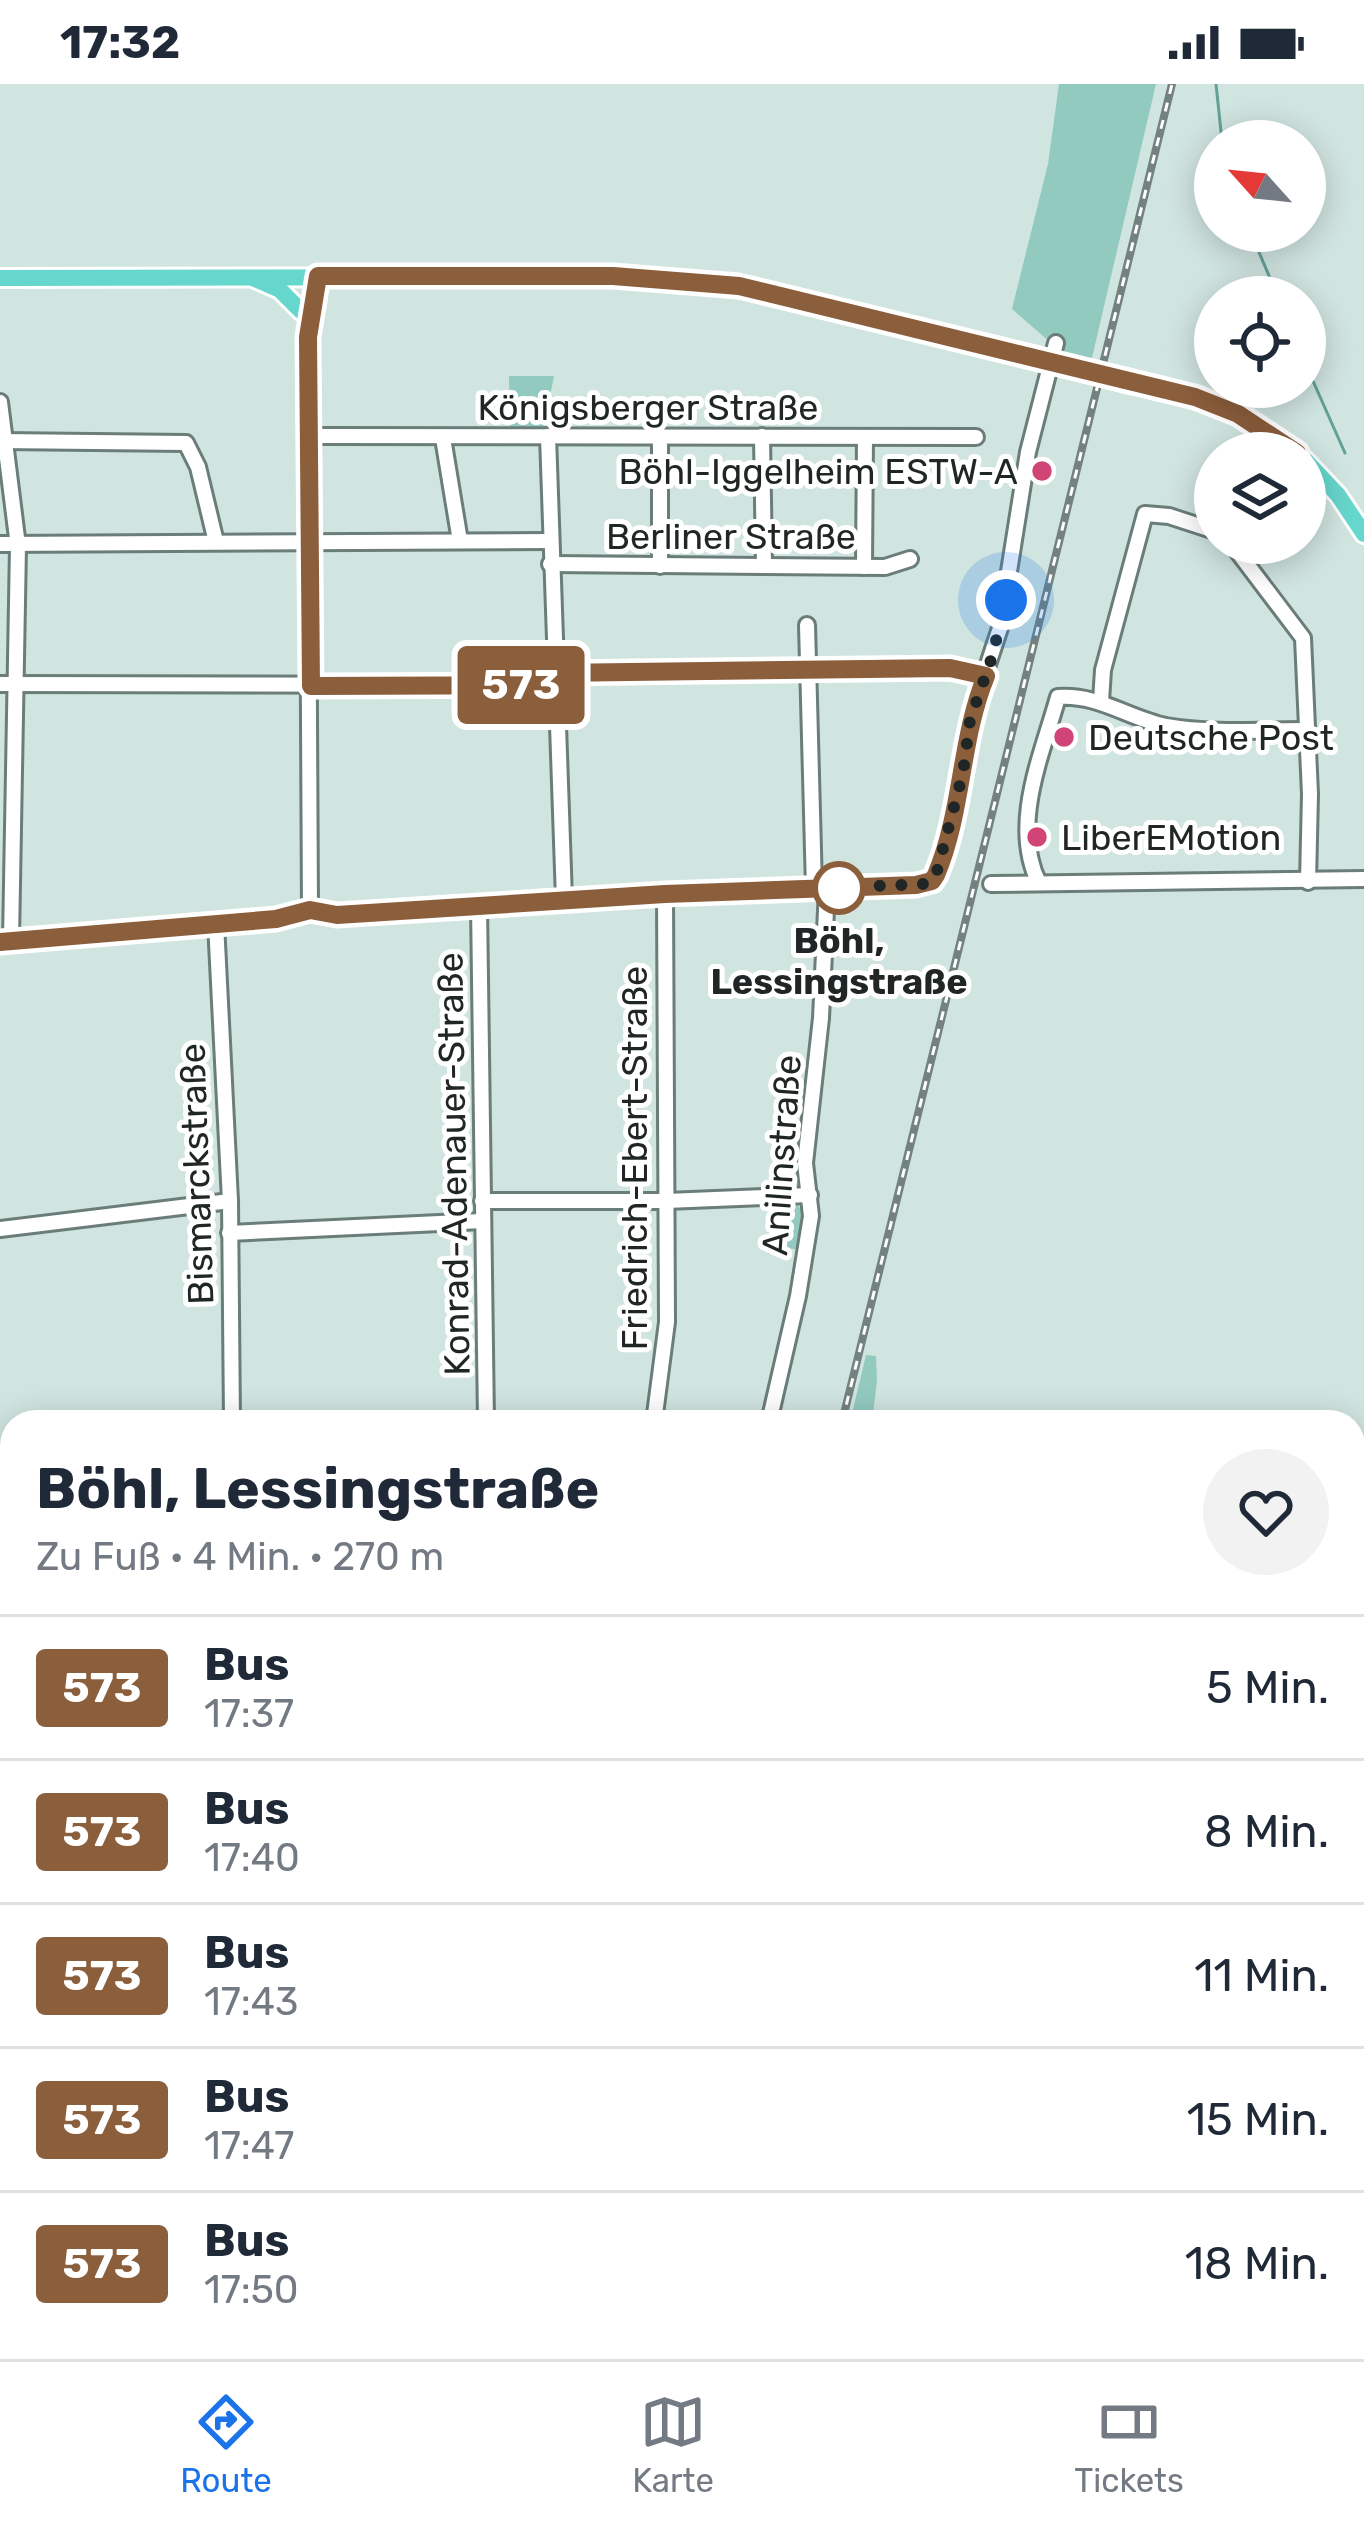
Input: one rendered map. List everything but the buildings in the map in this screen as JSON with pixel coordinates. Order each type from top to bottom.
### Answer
[{"type":"main road","points":[[0,278],[578,275],[688,280],[794,298],[1216,405],[1269,432]]},
{"type":"main road","points":[[249,277],[280,290],[301,311]]},
{"type":"main road","points":[[1326,482],[1364,534]]},
{"type":"street","points":[[308,337],[301,311],[314,276]]},
{"type":"street","points":[[310,910],[308,337],[314,276]]},
{"type":"street","points":[[0,402],[18,546],[8,684],[6,941],[276,919],[310,910],[337,915],[564,899],[925,884],[936,875],[963,773],[970,720],[1006,600],[1028,452],[1056,344]]},
{"type":"street","name":"Königsberger Straße","points":[[320,436],[976,437]]},
{"type":"street","points":[[548,436],[564,899]]},
{"type":"street","points":[[660,436],[660,566]]},
{"type":"street","points":[[762,436],[764,565]]},
{"type":"street","points":[[864,567],[865,437]]},
{"type":"street","points":[[443,438],[460,541]]},
{"type":"street","points":[[3,442],[185,443],[198,467],[216,542]]},
{"type":"street","points":[[1101,701],[1103,670],[1145,514],[1194,524]]},
{"type":"street","points":[[0,544],[549,541]]},
{"type":"street","name":"Berliner Straße","points":[[550,564],[864,567],[896,566],[910,559]]},
{"type":"street","points":[[1247,564],[1303,638],[1308,882]]},
{"type":"street","name":"Anilinstraße","points":[[772,1410],[811,1216],[806,1151],[821,1018],[820,888],[806,625]]},
{"type":"street","points":[[8,684],[311,686],[950,668],[986,676]]},
{"type":"street","points":[[1039,883],[1029,859],[1027,824],[1058,697],[1101,701],[1171,727],[1308,730]]},
{"type":"street","points":[[991,884],[1364,879]]},
{"type":"street","name":"Friedrich-Ebert-Straße","points":[[656,1410],[667,1322],[665,894]]},
{"type":"street","name":"Konrad-Adenauer-Straße","points":[[479,905],[486,1410]]},
{"type":"street","name":"Bismarckstraße","points":[[216,923],[230,1201],[232,1410]]},
{"type":"street","points":[[482,1201],[810,1195]]},
{"type":"street","points":[[0,1229],[230,1201]]},
{"type":"street","points":[[229,1233],[482,1221]]},
{"type":"green space","points":[[1059,84],[1156,84],[1091,362],[1065,355],[1012,309],[1048,164]]},
{"type":"green space","points":[[509,376],[554,376],[544,427],[537,433],[510,433]]},
{"type":"green space","points":[[797,1205],[803,1211],[798,1249],[767,1248],[769,1206]]},
{"type":"green space","points":[[866,1355],[876,1356],[873,1410],[853,1410]]},
{"type":"waterway","points":[[1216,84],[1220,120]]},
{"type":"waterway","points":[[1259,252],[1269,276]]},
{"type":"waterway","points":[[1325,408],[1345,453]]},
{"type":"railway","points":[[845,1410],[1172,84]]},
{"type":"bus line","name":"573","points":[[0,942],[276,919],[310,910],[337,915],[665,894],[916,885],[936,875],[963,773],[970,720],[986,676],[978,672],[950,668],[554,673],[554,685],[311,686],[308,337],[318,276],[613,276],[739,286],[1177,392],[1238,414],[1269,432]]},
{"type":"place","name":"Böhl-Iggelheim ESTW-A","points":[[1042,471]]},
{"type":"place","name":"Deutsche Post","points":[[1064,737]]},
{"type":"place","name":"LiberEMotion","points":[[1037,837]]},
{"type":"place","name":"Böhl, Lessingstraße","points":[[839,888]]},
{"type":"route","points":[[839,888],[827,888],[925,884],[936,875],[963,773],[970,720],[1006,600]]}]
